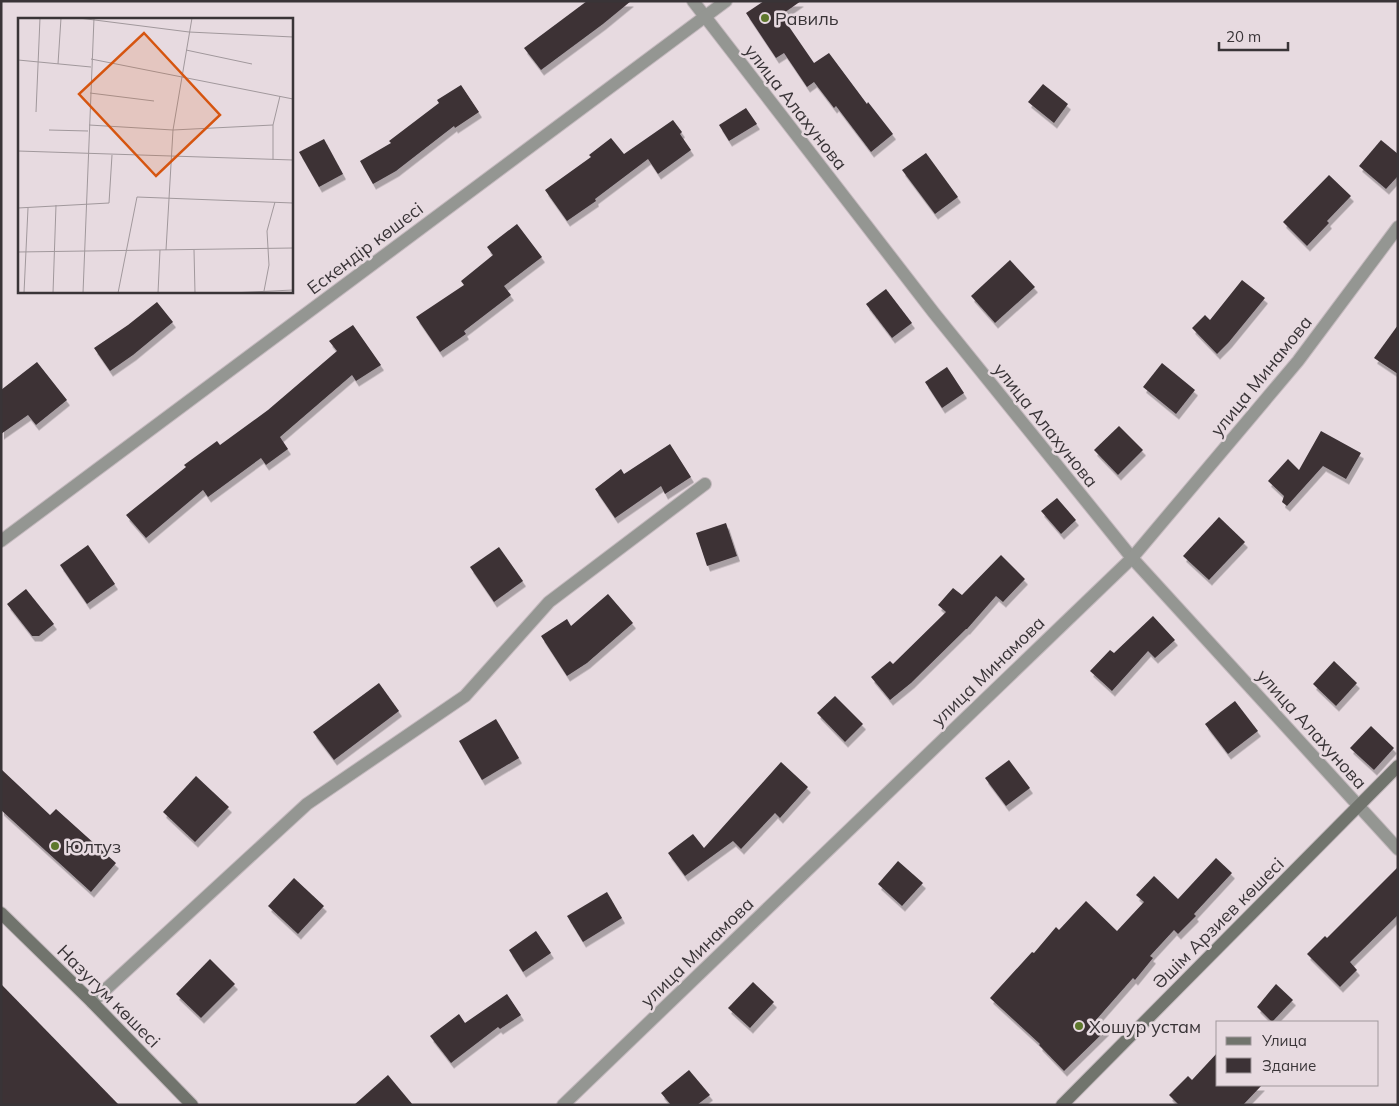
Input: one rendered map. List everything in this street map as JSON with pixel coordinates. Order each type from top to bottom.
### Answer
[{"type":"main road","name":"Әшім Арзиев көшесі","points":[[1062,1105],[1398,766]]},
{"type":"main road","name":"Назугум көшесі","points":[[1,913],[92,1002],[192,1105]]},
{"type":"street","name":"улица Алахунова","points":[[693,1],[934,313],[1132,558],[1398,849]]},
{"type":"street","name":"Ескендір көшесі","points":[[1,541],[726,1]]},
{"type":"street","name":"улица Минамова","points":[[564,1105],[1132,558],[1298,361],[1398,227]]},
{"type":"street","points":[[92,1002],[306,804],[465,696],[548,602],[705,484]]},
{"type":"building","points":[[587,1],[631,1],[541,70],[524,48]]},
{"type":"building","points":[[764,1],[801,1],[781,15],[814,63],[829,53],[867,104],[868,102],[893,134],[871,152],[836,106],[834,108],[814,82],[807,87],[784,53],[776,58],[746,13]]},
{"type":"building","points":[[1043,84],[1068,104],[1054,123],[1028,102]]},
{"type":"building","points":[[461,85],[479,112],[455,128],[454,126],[396,171],[373,184],[360,161],[391,143],[389,141],[439,103],[437,100]]},
{"type":"building","points":[[746,108],[757,124],[729,141],[719,125]]},
{"type":"building","points":[[673,120],[682,132],[680,134],[691,150],[658,174],[648,159],[595,199],[596,201],[567,221],[545,190],[591,157],[589,155],[611,138],[624,154]]},
{"type":"building","points":[[324,139],[343,174],[319,187],[299,152]]},
{"type":"building","points":[[1381,140],[1398,154],[1398,176],[1386,189],[1359,166]]},
{"type":"building","points":[[926,153],[958,197],[935,214],[902,170]]},
{"type":"building","points":[[1329,175],[1351,196],[1327,221],[1329,223],[1307,246],[1283,222]]},
{"type":"building","points":[[517,224],[542,257],[504,286],[511,295],[464,331],[466,334],[440,352],[416,317],[464,285],[461,281],[493,255],[487,247]]},
{"type":"building","points":[[1010,260],[1035,287],[995,323],[971,296]]},
{"type":"building","points":[[1242,280],[1265,298],[1217,354],[1192,328],[1205,315],[1210,320]]},
{"type":"building","points":[[886,289],[912,323],[892,338],[866,304]]},
{"type":"building","points":[[157,302],[173,322],[110,371],[94,348]]},
{"type":"building","points":[[353,325],[381,365],[356,381],[352,375],[280,437],[288,449],[266,465],[261,458],[208,497],[203,490],[146,538],[126,515],[186,467],[184,465],[217,441],[220,445],[268,410],[337,351],[329,341]]},
{"type":"building","points":[[1398,325],[1398,374],[1374,358]]},
{"type":"building","points":[[37,362],[67,400],[36,425],[28,415],[1,434],[1,390]]},
{"type":"building","points":[[1162,363],[1195,390],[1176,414],[1143,387]]},
{"type":"building","points":[[947,367],[964,393],[942,408],[925,382]]},
{"type":"building","points":[[1119,426],[1143,450],[1118,475],[1094,450]]},
{"type":"building","points":[[1321,431],[1361,453],[1346,479],[1323,466],[1287,506],[1282,502],[1284,496],[1268,481],[1288,459],[1299,470]]},
{"type":"building","points":[[670,444],[691,477],[665,494],[661,486],[615,518],[595,489],[621,469],[624,474]]},
{"type":"building","points":[[1057,498],[1076,520],[1061,534],[1041,511]]},
{"type":"building","points":[[1219,517],[1245,542],[1209,580],[1183,556]]},
{"type":"building","points":[[726,523],[737,556],[707,566],[696,533]]},
{"type":"building","points":[[88,545],[115,584],[87,604],[60,565]]},
{"type":"building","points":[[499,547],[523,581],[494,602],[470,567]]},
{"type":"building","points":[[1001,555],[1025,579],[1003,602],[996,596],[967,629],[911,683],[890,700],[871,677],[890,661],[893,664],[946,612],[938,605],[953,588],[962,595]]},
{"type":"building","points":[[26,589],[54,624],[39,636],[32,636],[7,604]]},
{"type":"building","points":[[608,594],[633,623],[587,663],[567,676],[541,636],[567,619],[571,626]]},
{"type":"building","points":[[1153,616],[1175,640],[1155,658],[1148,651],[1112,691],[1090,671],[1110,650],[1114,653]]},
{"type":"building","points":[[1334,661],[1357,683],[1336,706],[1313,684]]},
{"type":"building","points":[[379,683],[399,711],[334,760],[313,732]]},
{"type":"building","points":[[835,696],[863,724],[845,742],[817,713]]},
{"type":"building","points":[[1235,701],[1258,731],[1228,754],[1205,724]]},
{"type":"building","points":[[496,719],[519,758],[482,780],[459,741]]},
{"type":"building","points":[[1371,726],[1394,748],[1374,770],[1350,748]]},
{"type":"building","points":[[1009,760],[1030,788],[1006,806],[985,778]]},
{"type":"building","points":[[781,762],[808,787],[780,818],[775,813],[741,849],[733,841],[685,876],[668,853],[693,834],[704,848]]},
{"type":"building","points":[[1,769],[50,815],[56,809],[116,863],[91,892],[1,810]]},
{"type":"building","points":[[196,776],[229,807],[195,842],[163,812]]},
{"type":"building","points":[[1216,858],[1232,873],[1194,914],[1196,916],[1178,934],[1174,930],[1150,956],[1153,958],[1135,980],[1133,978],[1096,1020],[1106,1030],[1064,1071],[1040,1044],[990,998],[1032,952],[1034,953],[1056,927],[1059,930],[1086,901],[1117,931],[1144,902],[1136,895],[1154,876],[1178,899]]},
{"type":"building","points":[[898,861],[923,883],[902,906],[878,884]]},
{"type":"building","points":[[1398,867],[1398,915],[1350,962],[1357,970],[1340,987],[1307,954],[1325,936],[1327,938]]},
{"type":"building","points":[[294,878],[324,906],[298,934],[268,906]]},
{"type":"building","points":[[607,892],[622,918],[583,942],[567,916]]},
{"type":"building","points":[[536,931],[551,953],[523,972],[509,950]]},
{"type":"building","points":[[210,959],[235,984],[201,1018],[176,994]]},
{"type":"building","points":[[753,982],[774,1002],[750,1028],[728,1008]]},
{"type":"building","points":[[1,984],[119,1105],[1,1105]]},
{"type":"building","points":[[1276,984],[1293,1000],[1273,1021],[1257,1007]]},
{"type":"building","points":[[507,994],[521,1015],[500,1029],[498,1027],[451,1063],[430,1036],[459,1014],[465,1023]]},
{"type":"building","points":[[1216,1054],[1216,1086],[1261,1086],[1243,1105],[1179,1105],[1169,1095],[1188,1076],[1192,1080]]},
{"type":"building","points":[[689,1070],[710,1095],[697,1105],[671,1105],[661,1093]]},
{"type":"building","points":[[388,1075],[413,1105],[354,1105]]},
{"type":"place","name":"Равиль","points":[[765,18]]},
{"type":"place","name":"Юлтуз","points":[[55,846]]},
{"type":"place","name":"Хошур устам","points":[[1079,1026]]}]
